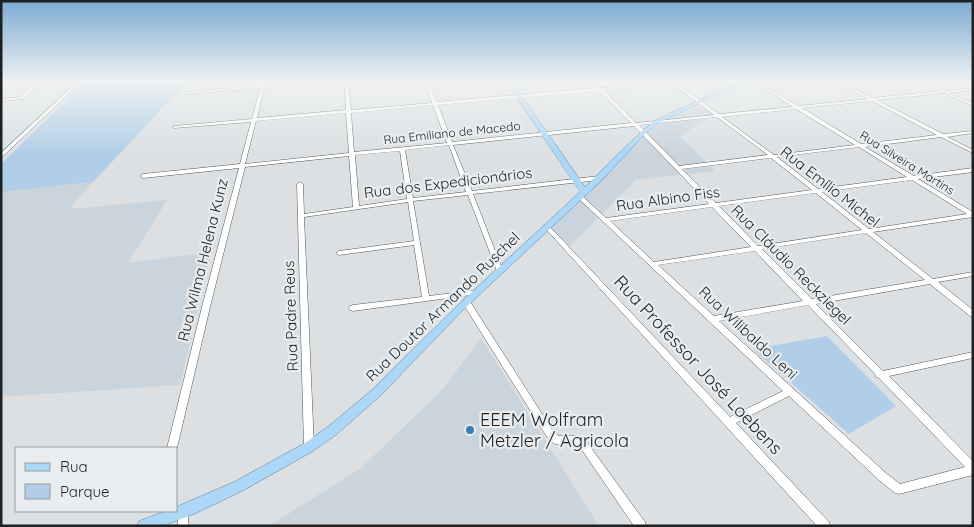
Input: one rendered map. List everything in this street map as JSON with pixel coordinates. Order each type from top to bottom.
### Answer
[{"type":"main road","points":[[526,106],[576,180],[581,194]]},
{"type":"main road","name":"Rua Doutor Armando Ruschel","points":[[150,524],[239,486],[309,447],[334,430],[376,393],[466,302],[599,178],[643,133],[656,122],[691,106]]},
{"type":"street","points":[[1,156],[54,106]]},
{"type":"street","name":"Rua Wilma Helena Kunz","points":[[172,447],[258,106]]},
{"type":"street","points":[[348,106],[356,207]]},
{"type":"street","points":[[174,128],[428,106]]},
{"type":"street","points":[[435,106],[500,271]]},
{"type":"street","name":"Rua Cláudio Reckziegel","points":[[617,106],[808,303],[973,469]]},
{"type":"street","name":"Rua Emílio Michel","points":[[704,106],[772,156],[866,232],[973,314]]},
{"type":"street","name":"Rua Emiliano de Macedo","points":[[143,176],[812,106]]},
{"type":"street","points":[[884,106],[973,152]]},
{"type":"street","name":"Rua Silveira Martins","points":[[799,107],[973,215]]},
{"type":"street","points":[[677,168],[973,132]]},
{"type":"street","points":[[402,148],[426,298]]},
{"type":"street","name":"Rua Albino Fiss","points":[[605,220],[973,170]]},
{"type":"street","name":"Rua dos Expedicionários","points":[[301,216],[410,200],[599,178]]},
{"type":"street","name":"Rua Padre Reus","points":[[300,184],[309,447]]},
{"type":"street","name":"Rua Wilibaldo Leni","points":[[581,194],[605,220],[883,477],[899,489],[973,469]]},
{"type":"street","points":[[653,264],[973,215]]},
{"type":"street","name":"Rua Professor José Loebens","points":[[547,227],[825,526]]},
{"type":"street","points":[[339,253],[417,243]]},
{"type":"street","points":[[713,319],[973,274]]},
{"type":"street","points":[[353,308],[478,292]]},
{"type":"street","points":[[466,302],[550,434],[557,440],[576,440],[583,444],[641,526]]},
{"type":"street","points":[[880,375],[973,356]]},
{"type":"street","points":[[728,422],[792,391]]},
{"type":"street","points":[[183,511],[184,526]]},
{"type":"street","points":[[150,524],[157,512]]},
{"type":"shaded area","points":[[698,106],[712,114],[680,137],[715,171],[636,180],[569,247],[550,228],[658,124]]},
{"type":"shaded area","points":[[93,182],[69,209],[167,200],[128,263],[211,252],[180,385],[1,397],[1,192]]},
{"type":"shaded area","name":"EEEM Wolfram Metzler / Agricola","points":[[481,338],[599,526],[269,526],[361,468],[441,391]]},
{"type":"green space","points":[[61,106],[165,106],[93,182],[1,192],[1,164]]},
{"type":"green space","points":[[827,336],[896,406],[849,434],[753,349]]},
{"type":"place","name":"EEEM Wolfram Metzler / Agricola","points":[[470,430]]}]
